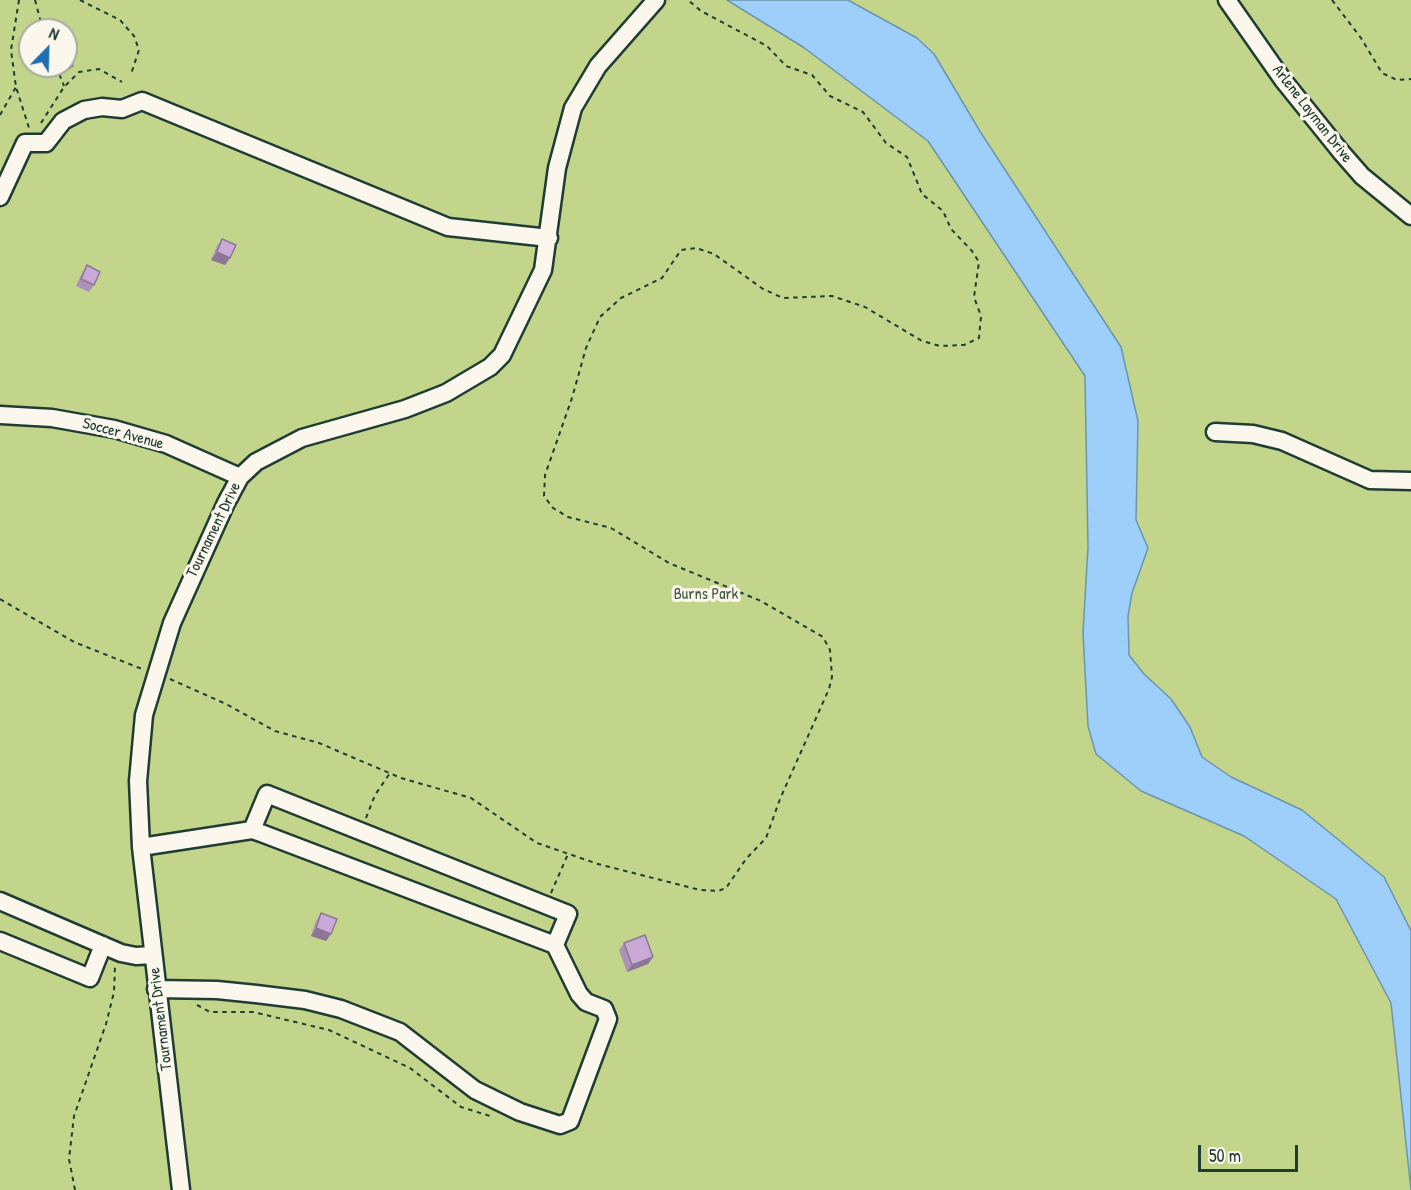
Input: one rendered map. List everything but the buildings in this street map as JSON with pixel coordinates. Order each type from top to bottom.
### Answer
[{"type":"street","name":"Tournament Drive","points":[[181,1190],[141,847],[138,764],[144,715],[155,674],[194,568],[240,477],[256,462],[302,438],[405,409],[456,388],[490,367],[511,340],[543,270],[557,168],[573,108],[598,66],[656,0]]},
{"type":"street","name":"Arlene Layman Drive","points":[[1227,0],[1283,80],[1341,152],[1362,176],[1411,216]]},
{"type":"street","points":[[0,197],[22,146],[31,139],[46,143],[63,121],[84,110],[102,107],[122,109],[142,101],[448,226],[549,238]]},
{"type":"street","name":"Soccer Avenue","points":[[0,415],[52,418],[114,429],[166,444],[240,477]]},
{"type":"street","points":[[1215,432],[1268,436],[1370,480],[1411,481]]},
{"type":"street","points":[[252,830],[267,794],[568,914],[555,945]]},
{"type":"street","points":[[141,847],[252,830],[555,945],[579,994],[586,1002],[604,1009],[608,1018],[570,1121],[565,1125],[505,1106],[475,1090],[400,1032],[341,1009],[266,995],[179,988],[156,989]]},
{"type":"street","points":[[0,901],[121,953],[136,956],[153,955]]},
{"type":"street","points":[[0,941],[90,978],[103,945]]},
{"type":"path","points":[[19,0],[11,46],[16,87],[31,139]]},
{"type":"path","points":[[35,0],[40,18]]},
{"type":"path","points":[[80,0],[120,20],[134,36],[139,50],[130,74]]},
{"type":"path","points":[[0,599],[75,642],[226,704],[275,731],[319,743],[390,773],[479,802],[528,838],[568,854],[700,890],[718,891],[726,888],[772,828],[780,800],[822,708],[832,677],[830,650],[823,637],[761,602],[669,563],[618,531],[562,514],[548,502],[542,486],[586,348],[600,317],[621,298],[662,278],[681,250],[696,248],[714,254],[763,289],[783,298],[832,296],[865,307],[922,341],[940,346],[964,345],[979,338],[981,316],[974,297],[974,283],[979,262],[951,229],[943,211],[922,194],[907,158],[886,143],[862,112],[830,96],[812,75],[786,66],[767,46],[701,11],[688,0]]},
{"type":"path","points":[[1332,0],[1361,38],[1382,72],[1397,80],[1411,79]]},
{"type":"path","points":[[31,139],[64,87],[78,72],[96,69],[122,82]]},
{"type":"path","points":[[61,78],[64,87]]},
{"type":"path","points":[[0,115],[16,87]]},
{"type":"path","points":[[361,831],[375,795],[390,773]]},
{"type":"path","points":[[546,904],[568,854]]},
{"type":"path","points":[[75,1190],[69,1159],[74,1116],[106,1024],[114,992],[114,968],[121,953]]},
{"type":"path","points":[[179,988],[200,1008],[210,1012],[253,1012],[299,1022],[348,1038],[410,1068],[461,1107],[496,1117]]},
{"type":"green space","name":"Burns Park","points":[[0,0],[1411,0],[1411,1190],[0,1190]]},
{"type":"water","points":[[727,0],[848,0],[917,38],[934,54],[981,133],[1121,347],[1138,421],[1136,520],[1148,548],[1132,593],[1128,616],[1129,655],[1144,674],[1171,699],[1190,727],[1202,757],[1231,777],[1302,810],[1384,877],[1411,931],[1411,1190],[1391,1003],[1336,899],[1244,836],[1141,791],[1096,754],[1088,726],[1083,633],[1088,547],[1085,376],[928,141],[803,47]]}]
